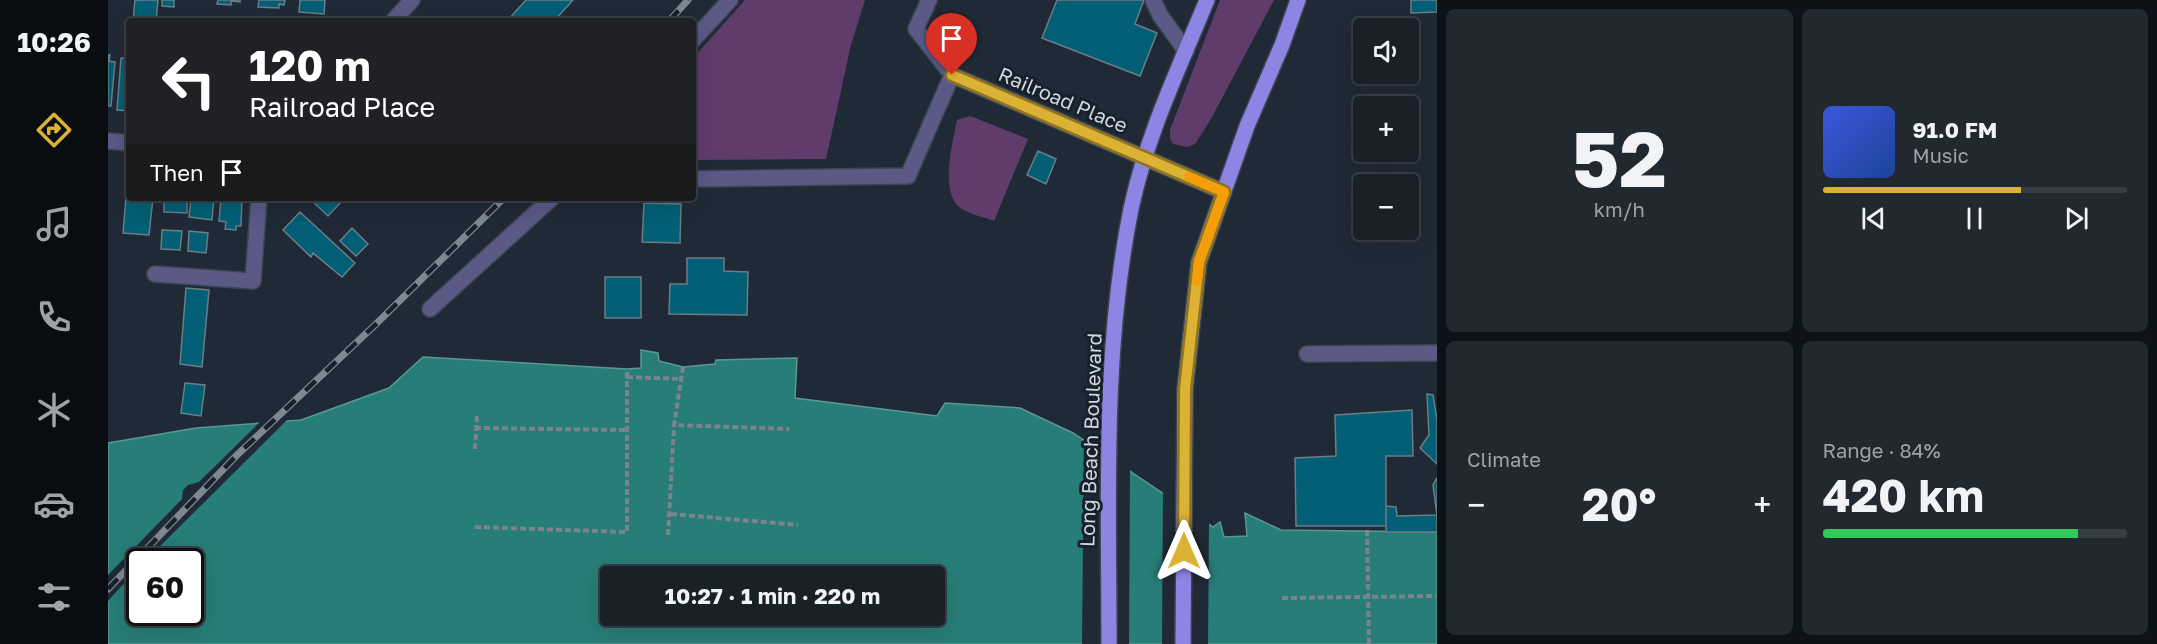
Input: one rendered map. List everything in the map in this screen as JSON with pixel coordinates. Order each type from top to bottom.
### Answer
[{"type":"main road","name":"Long Beach Boulevard","points":[[1109,644],[1110,387],[1118,294],[1131,210],[1144,158],[1207,0]]},
{"type":"main road","points":[[1183,644],[1185,389],[1199,262],[1256,105],[1282,45],[1298,0]]},
{"type":"main road","points":[[1282,45],[1310,0]]},
{"type":"street","points":[[396,18],[412,0]]},
{"type":"street","points":[[696,37],[730,0]]},
{"type":"street","points":[[696,179],[908,176],[952,75],[916,29],[929,0]]},
{"type":"street","points":[[1153,0],[1160,15],[1186,51]]},
{"type":"street","name":"Railroad Place","points":[[952,75],[1224,192]]},
{"type":"street","points":[[108,141],[126,143]]},
{"type":"street","points":[[155,274],[253,281],[259,201]]},
{"type":"street","points":[[430,309],[549,201]]},
{"type":"street","points":[[1308,354],[1437,356]]},
{"type":"path","points":[[669,535],[674,425],[683,367]]},
{"type":"path","points":[[475,527],[627,532],[627,369]]},
{"type":"path","points":[[627,377],[681,379]]},
{"type":"path","points":[[475,449],[477,415]]},
{"type":"path","points":[[674,425],[789,429]]},
{"type":"path","points":[[475,428],[626,430]]},
{"type":"path","points":[[671,514],[798,525]]},
{"type":"path","points":[[1367,530],[1369,644]]},
{"type":"path","points":[[1282,598],[1437,596]]},
{"type":"shaded area","points":[[745,0],[865,0],[851,45],[826,159],[696,160],[696,55]]},
{"type":"shaded area","points":[[1220,0],[1274,0],[1211,119],[1195,144],[1187,147],[1173,144],[1170,130]]},
{"type":"shaded area","points":[[970,116],[1028,139],[994,221],[959,207],[950,189],[949,165],[957,120]]},
{"type":"shaded area","points":[[641,350],[658,353],[659,361],[683,367],[715,364],[716,360],[797,358],[795,398],[937,416],[945,403],[1020,408],[1073,433],[1213,527],[1220,522],[1224,537],[1247,536],[1245,513],[1281,530],[1437,532],[1437,644],[108,644],[108,443],[196,428],[301,420],[389,388],[423,357],[641,368]]},
{"type":"pier","points":[[289,418],[158,548],[134,548],[182,499],[183,490],[188,485],[199,482],[262,420]]},
{"type":"pier","points":[[1084,437],[1130,468],[1129,644],[1082,644]]},
{"type":"pier","points":[[1163,490],[1209,521],[1208,644],[1162,644]]},
{"type":"pier","points":[[126,557],[126,581],[108,601],[108,575]]},
{"type":"building","points":[[135,0],[158,0],[156,18],[133,18]]},
{"type":"building","points":[[162,0],[174,0],[174,7],[162,6]]},
{"type":"building","points":[[218,0],[240,0],[240,2],[231,1],[231,5],[217,4]]},
{"type":"building","points":[[259,0],[285,0],[284,5],[279,4],[279,8],[258,7]]},
{"type":"building","points":[[300,0],[325,0],[324,14],[299,12]]},
{"type":"building","points":[[526,0],[573,0],[557,18],[510,18]]},
{"type":"building","points":[[1057,0],[1144,0],[1135,24],[1157,33],[1140,76],[1042,38]]},
{"type":"building","points":[[1411,0],[1437,0],[1437,12],[1411,13]]},
{"type":"building","points":[[108,55],[110,55],[109,61],[115,62],[111,106],[108,106]]},
{"type":"building","points":[[121,58],[126,58],[126,111],[117,110]]},
{"type":"building","points":[[1038,151],[1056,159],[1046,184],[1027,175]]},
{"type":"building","points":[[126,197],[126,201],[153,201],[149,235],[123,233]]},
{"type":"building","points":[[164,201],[187,201],[187,213],[164,212]]},
{"type":"building","points":[[191,201],[214,201],[212,220],[189,217]]},
{"type":"building","points":[[221,201],[242,201],[241,226],[236,226],[236,230],[225,229],[226,222],[219,221]]},
{"type":"building","points":[[312,201],[342,201],[328,216]]},
{"type":"building","points":[[644,203],[681,204],[680,243],[642,242]]},
{"type":"building","points":[[300,212],[355,263],[342,277],[313,253],[311,257],[283,230]]},
{"type":"building","points":[[352,228],[368,244],[356,256],[340,241]]},
{"type":"building","points":[[162,230],[182,231],[180,250],[161,249]]},
{"type":"building","points":[[189,231],[208,233],[206,253],[188,251]]},
{"type":"building","points":[[687,258],[724,258],[724,271],[748,272],[747,315],[669,314],[670,284],[687,284]]},
{"type":"building","points":[[605,277],[641,277],[641,318],[605,318]]},
{"type":"building","points":[[186,288],[209,290],[202,367],[180,364]]},
{"type":"building","points":[[185,383],[205,385],[201,416],[181,413]]},
{"type":"building","points":[[1427,394],[1433,395],[1437,420],[1437,464],[1420,448],[1429,435]]},
{"type":"building","points":[[1412,410],[1413,456],[1386,456],[1386,526],[1296,526],[1295,458],[1336,456],[1335,415]]},
{"type":"building","points":[[1437,478],[1437,515],[1433,485]]},
{"type":"building","points":[[1386,506],[1396,507],[1397,516],[1437,515],[1437,532],[1386,532]]},
{"type":"railway","points":[[672,18],[688,0]]},
{"type":"railway","points":[[108,589],[237,455],[375,325],[501,201]]},
{"type":"slow traffic","points":[[1189,177],[1224,192],[1199,262],[1197,281]]},
{"type":"route","points":[[952,75],[1224,192],[1199,262],[1185,389],[1184,551]]}]
